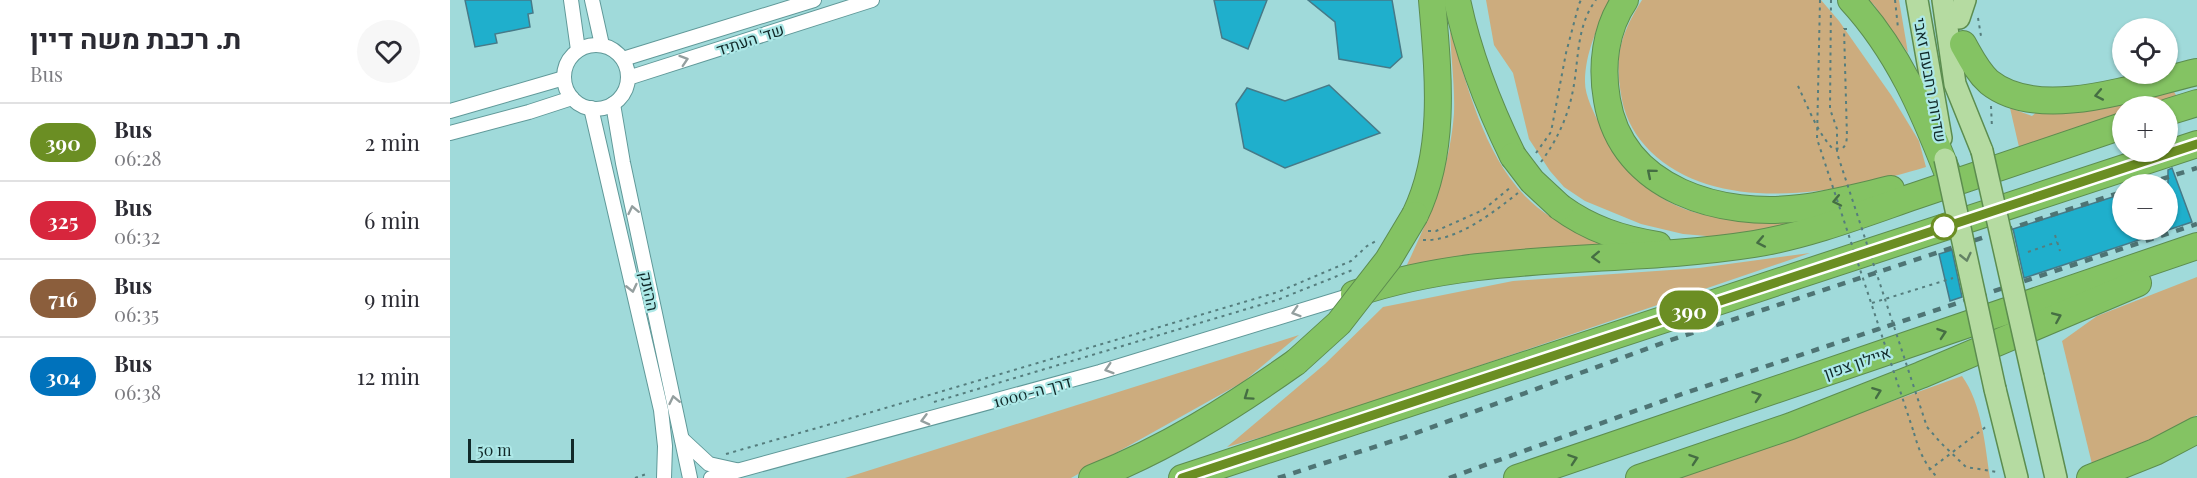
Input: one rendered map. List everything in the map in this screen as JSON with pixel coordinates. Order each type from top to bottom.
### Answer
[{"type":"highway","points":[[1092,478],[1180,437],[1235,405],[1296,362],[1339,323],[1419,223],[1438,131],[1432,0]]},
{"type":"highway","points":[[1457,0],[1463,28],[1494,113],[1520,165],[1532,181],[1577,219],[1608,234],[1643,243],[1697,251]]},
{"type":"highway","points":[[1473,0],[1494,113]]},
{"type":"highway","points":[[1625,0],[1609,36],[1605,53],[1604,79],[1608,108],[1615,128],[1638,162],[1654,177],[1671,188],[1692,197],[1740,208],[1800,208],[1893,189],[2037,154]]},
{"type":"highway","points":[[1851,0],[1878,32],[1904,71],[1945,164]]},
{"type":"highway","points":[[1963,44],[1977,69],[1990,83],[2016,97],[2040,102],[2065,101],[2197,72]]},
{"type":"highway","points":[[2178,109],[2197,103]]},
{"type":"highway","points":[[1352,295],[1388,283],[1449,270],[1526,261],[1697,251],[1757,243],[1799,234],[1850,219],[2112,129]]},
{"type":"highway","points":[[1182,478],[2197,144]]},
{"type":"highway","name":"איילון צפון","points":[[1517,478],[2197,246]]},
{"type":"highway","points":[[1639,478],[1791,426],[1921,375],[2197,257]]},
{"type":"highway","points":[[2090,478],[2155,452],[2197,430]]},
{"type":"highway","points":[[2132,478],[2155,452]]},
{"type":"main road","name":"שדרות רחבעם זאבי","points":[[1917,0],[1945,164],[1995,389],[2009,476]]},
{"type":"main road","points":[[1943,0],[1955,84],[1982,151]]},
{"type":"main road","points":[[1960,6],[1963,44],[1982,151],[2056,478]]},
{"type":"street","points":[[571,0],[578,50]]},
{"type":"street","points":[[592,0],[602,45]]},
{"type":"street","name":"שד' העתיד","points":[[623,59],[814,0]]},
{"type":"street","name":"שד' העתיד","points":[[628,78],[872,0]]},
{"type":"street","points":[[602,45],[610,48],[623,59],[628,78],[624,93],[612,104],[598,109],[578,103],[572,98],[564,78],[567,62],[578,50],[602,45]]},
{"type":"street","points":[[450,111],[564,78]]},
{"type":"street","points":[[450,134],[572,98]]},
{"type":"street","name":"ההזנק","points":[[612,104],[690,478]]},
{"type":"street","name":"ההזנק","points":[[591,108],[661,411],[665,446],[664,475]]},
{"type":"street","name":"דרך ה-1000","points":[[711,478],[1100,372],[1352,295]]},
{"type":"street","points":[[681,439],[709,464],[738,470]]},
{"type":"path","points":[[1419,223],[1436,231],[1483,210],[1510,188],[1520,165],[1551,132],[1566,53],[1581,0]]},
{"type":"path","points":[[1539,165],[1558,137],[1573,91],[1578,42],[1596,0]]},
{"type":"path","points":[[1820,0],[1816,139],[1921,455],[1929,470],[1938,478]]},
{"type":"path","points":[[1832,0],[1830,109],[1837,129],[1837,153],[1928,427],[1966,467],[2009,476]]},
{"type":"path","points":[[1798,86],[1827,143],[1833,149],[1843,148],[1847,137],[1844,29],[1849,28]]},
{"type":"path","points":[[1423,240],[1434,241],[1488,217],[1518,193]]},
{"type":"path","points":[[2055,235],[2060,251]]},
{"type":"path","points":[[704,460],[1278,292],[1351,261],[1367,246],[1377,241]]},
{"type":"path","points":[[2024,256],[2057,242]]},
{"type":"path","points":[[925,404],[1277,300],[1356,268]]},
{"type":"path","points":[[1871,303],[1955,277]]},
{"type":"path","points":[[1929,470],[1992,422]]},
{"type":"path","points":[[635,478],[646,474],[664,475]]},
{"type":"shaded area","points":[[1486,0],[1610,0],[1587,61],[1586,93],[1600,125],[1621,159],[1632,174],[1660,197],[1695,213],[1730,219],[1829,213],[1793,225],[1750,234],[1718,237],[1683,234],[1641,224],[1585,201],[1564,187],[1550,171],[1529,139],[1513,73],[1494,45]]},
{"type":"shaded area","points":[[1642,0],[1821,0],[1839,21],[1891,95],[1919,141],[1926,167],[1821,191],[1783,194],[1746,192],[1711,185],[1678,172],[1650,151],[1640,140],[1632,128],[1622,100],[1619,71],[1620,48],[1628,25]]},
{"type":"shaded area","points":[[1869,0],[1899,0],[1908,53],[1874,5]]},
{"type":"shaded area","points":[[1450,30],[1478,118],[1498,160],[1510,179],[1531,202],[1560,222],[1593,239],[1626,248],[1404,271],[1429,214],[1448,155],[1454,113]]},
{"type":"shaded area","points":[[2172,89],[2177,96],[2128,96]]},
{"type":"shaded area","points":[[2112,98],[2112,120],[2019,147],[2010,108],[2032,116],[2039,110]]},
{"type":"shaded area","points":[[1810,253],[1311,423],[1227,447],[1325,364],[1383,307],[1513,281],[1699,268]]},
{"type":"shaded area","points":[[2197,277],[2197,415],[2139,447],[2092,464],[2062,341],[2097,316]]},
{"type":"shaded area","points":[[1299,335],[1243,382],[1071,478],[845,478]]},
{"type":"shaded area","points":[[1962,376],[1969,387],[1978,412],[1990,478],[1669,478],[1772,445]]},
{"type":"building","points":[[465,0],[531,0],[533,13],[528,14],[530,27],[495,34],[497,43],[475,47]]},
{"type":"building","points":[[1214,0],[1267,0],[1248,49],[1222,38]]},
{"type":"building","points":[[1308,0],[1392,0],[1402,57],[1390,68],[1339,59],[1335,22]]},
{"type":"building","points":[[1329,85],[1380,133],[1285,168],[1244,148],[1236,104],[1247,88],[1285,101]]},
{"type":"building","points":[[2172,168],[2174,174],[2168,174],[2168,170]]},
{"type":"building","points":[[2178,184],[2192,222],[2178,227]]},
{"type":"building","points":[[2112,197],[2112,240],[2139,240],[2024,278],[2013,229]]},
{"type":"building","points":[[1952,250],[1962,297],[1950,301],[1939,254]]},
{"type":"railway","points":[[2178,174],[2197,168]]},
{"type":"railway","points":[[1278,478],[1402,438],[1668,341],[2112,195]]},
{"type":"railway","points":[[1449,478],[1685,393],[2197,224]]},
{"type":"bus line","name":"390","points":[[1182,478],[2197,144]]}]
